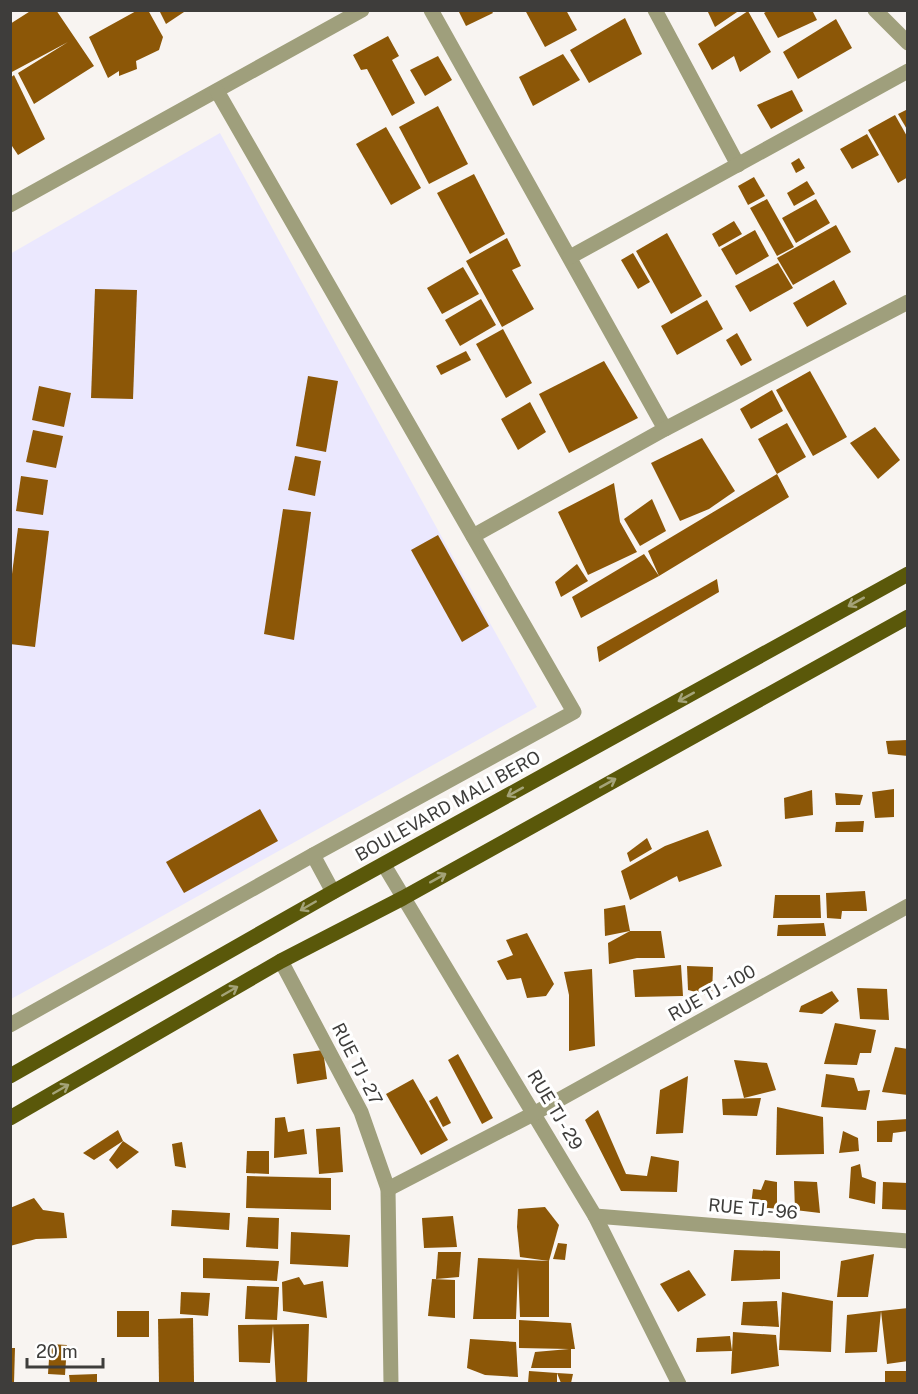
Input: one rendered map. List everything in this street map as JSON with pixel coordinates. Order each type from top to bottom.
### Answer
[{"type":"main road","name":"BOULEVARD MALI BERO","points":[[10,1076],[333,892],[908,574]]},
{"type":"main road","points":[[10,1118],[281,961],[402,898],[908,617]]},
{"type":"street","points":[[10,205],[362,10]]},
{"type":"street","points":[[431,10],[665,429]]},
{"type":"street","points":[[655,10],[738,165]]},
{"type":"street","points":[[875,10],[908,44]]},
{"type":"street","points":[[570,257],[908,71]]},
{"type":"street","points":[[10,1025],[574,712],[216,91]]},
{"type":"street","points":[[472,536],[665,429],[908,302]]},
{"type":"street","points":[[313,855],[333,892]]},
{"type":"street","name":"RUE TJ - 29","points":[[384,865],[595,1216],[680,1383]]},
{"type":"street","name":"RUE TJ - 100","points":[[535,1113],[908,906]]},
{"type":"street","name":"RUE TJ - 27","points":[[281,961],[361,1112],[388,1189],[391,1383]]},
{"type":"street","points":[[388,1189],[535,1113]]},
{"type":"street","name":"RUE TJ - 96","points":[[595,1216],[908,1241]]},
{"type":"shaded area","points":[[220,133],[537,707],[11,999],[10,254]]},
{"type":"building","points":[[32,10],[56,10],[94,66],[34,104],[18,73],[68,42],[10,73],[10,24]]},
{"type":"building","points":[[138,10],[148,10],[163,37],[159,50],[136,61],[137,69],[119,76],[119,71],[108,78],[89,37]]},
{"type":"building","points":[[159,10],[187,10],[166,24]]},
{"type":"building","points":[[458,10],[491,10],[493,13],[466,26]]},
{"type":"building","points":[[525,10],[566,10],[577,30],[545,47]]},
{"type":"building","points":[[707,10],[740,10],[715,27]]},
{"type":"building","points":[[769,10],[812,10],[817,20],[778,38],[764,13]]},
{"type":"building","points":[[748,11],[771,52],[740,72],[734,56],[712,70],[698,44]]},
{"type":"building","points":[[625,18],[642,54],[589,83],[570,50]]},
{"type":"building","points":[[836,19],[852,48],[798,79],[783,52]]},
{"type":"building","points":[[388,36],[399,56],[392,60],[415,103],[392,116],[367,69],[361,70],[353,55]]},
{"type":"building","points":[[563,54],[580,80],[533,106],[519,77]]},
{"type":"building","points":[[438,56],[452,80],[425,96],[410,70]]},
{"type":"building","points":[[14,75],[45,139],[18,155],[10,143],[10,78]]},
{"type":"building","points":[[792,90],[803,111],[771,129],[757,105]]},
{"type":"building","points":[[438,106],[468,164],[429,184],[399,127]]},
{"type":"building","points":[[908,109],[908,131],[898,114]]},
{"type":"building","points":[[895,115],[908,138],[908,177],[898,183],[868,130]]},
{"type":"building","points":[[386,127],[421,188],[391,205],[356,144]]},
{"type":"building","points":[[867,134],[879,155],[852,169],[840,149]]},
{"type":"building","points":[[799,158],[805,168],[796,173],[791,163]]},
{"type":"building","points":[[474,174],[505,234],[470,254],[437,193]]},
{"type":"building","points":[[754,177],[765,196],[748,205],[738,186]]},
{"type":"building","points":[[807,181],[815,194],[794,206],[787,193]]},
{"type":"building","points":[[767,199],[794,247],[777,256],[750,208]]},
{"type":"building","points":[[816,199],[830,223],[796,243],[782,218]]},
{"type":"building","points":[[734,221],[742,234],[719,247],[712,234]]},
{"type":"building","points":[[836,225],[851,252],[793,285],[777,258]]},
{"type":"building","points":[[755,230],[769,256],[736,275],[721,249]]},
{"type":"building","points":[[667,233],[702,296],[671,314],[636,251]]},
{"type":"building","points":[[507,238],[521,266],[512,270],[534,309],[502,327],[466,261]]},
{"type":"building","points":[[633,253],[650,282],[638,289],[621,260]]},
{"type":"building","points":[[778,263],[793,288],[750,312],[735,286]]},
{"type":"building","points":[[463,267],[479,294],[442,314],[427,288]]},
{"type":"building","points":[[834,280],[847,304],[807,327],[793,303]]},
{"type":"building","points":[[95,289],[137,290],[133,399],[91,398]]},
{"type":"building","points":[[481,299],[496,325],[460,346],[445,320]]},
{"type":"building","points":[[707,300],[723,329],[677,355],[661,326]]},
{"type":"building","points":[[503,329],[532,383],[506,398],[476,344]]},
{"type":"building","points":[[737,333],[752,360],[741,366],[726,340]]},
{"type":"building","points":[[466,351],[471,360],[441,375],[436,366]]},
{"type":"building","points":[[604,361],[638,418],[569,453],[539,394]]},
{"type":"building","points":[[810,371],[847,437],[813,456],[776,390]]},
{"type":"building","points":[[308,376],[338,381],[326,452],[296,446]]},
{"type":"building","points":[[39,386],[71,393],[64,427],[32,420]]},
{"type":"building","points":[[772,390],[783,411],[751,429],[740,409]]},
{"type":"building","points":[[530,402],[546,432],[518,450],[501,419]]},
{"type":"building","points":[[787,423],[806,457],[777,474],[758,439]]},
{"type":"building","points":[[875,427],[900,460],[878,479],[850,443]]},
{"type":"building","points":[[33,430],[63,436],[56,468],[26,462]]},
{"type":"building","points":[[702,438],[735,491],[709,509],[680,521],[651,463]]},
{"type":"building","points":[[295,456],[321,461],[315,496],[288,490]]},
{"type":"building","points":[[777,474],[789,497],[659,576],[648,551]]},
{"type":"building","points":[[21,476],[48,480],[43,515],[16,511]]},
{"type":"building","points":[[614,483],[620,522],[637,552],[588,575],[558,512]]},
{"type":"building","points":[[652,499],[666,531],[640,546],[624,519]]},
{"type":"building","points":[[283,509],[311,512],[294,640],[264,634]]},
{"type":"building","points":[[18,528],[49,531],[35,647],[10,644],[10,589]]},
{"type":"building","points":[[438,535],[489,626],[462,642],[411,550]]},
{"type":"building","points":[[644,554],[659,576],[581,618],[572,597]]},
{"type":"building","points":[[577,564],[588,581],[561,597],[555,582]]},
{"type":"building","points":[[717,579],[719,592],[599,662],[597,647]]},
{"type":"building","points":[[907,740],[908,756],[888,754],[886,741]]},
{"type":"building","points":[[894,789],[894,817],[875,818],[872,792]]},
{"type":"building","points":[[812,790],[813,815],[785,819],[784,798]]},
{"type":"building","points":[[835,793],[863,795],[860,805],[836,805]]},
{"type":"building","points":[[260,809],[278,841],[184,893],[166,862]]},
{"type":"building","points":[[864,821],[863,832],[835,832],[836,822]]},
{"type":"building","points":[[708,830],[722,866],[679,882],[677,876],[630,900],[621,871],[665,846]]},
{"type":"building","points":[[647,838],[652,849],[630,862],[627,853]]},
{"type":"building","points":[[865,891],[867,911],[842,911],[841,919],[827,918],[826,893]]},
{"type":"building","points":[[775,895],[820,895],[821,918],[773,918]]},
{"type":"building","points":[[625,905],[630,931],[605,936],[604,909]]},
{"type":"building","points":[[824,923],[826,936],[777,936],[778,925]]},
{"type":"building","points":[[630,931],[661,931],[665,958],[637,958],[609,964],[608,943]]},
{"type":"building","points":[[527,933],[554,984],[546,996],[527,998],[521,978],[507,980],[497,961],[513,955],[506,940]]},
{"type":"building","points":[[681,965],[683,996],[635,997],[633,970]]},
{"type":"building","points":[[687,966],[713,967],[712,996],[688,990]]},
{"type":"building","points":[[592,969],[595,1046],[569,1051],[569,995],[564,972]]},
{"type":"building","points":[[857,988],[887,989],[889,1020],[860,1019]]},
{"type":"building","points":[[832,991],[839,1001],[822,1014],[799,1012],[801,1006]]},
{"type":"building","points":[[835,1023],[876,1030],[871,1053],[860,1053],[857,1065],[824,1064]]},
{"type":"building","points":[[895,1047],[908,1049],[908,1095],[882,1092]]},
{"type":"building","points":[[323,1050],[327,1079],[297,1084],[293,1054]]},
{"type":"building","points":[[458,1054],[493,1118],[482,1124],[448,1060]]},
{"type":"building","points":[[734,1060],[767,1063],[776,1090],[744,1098]]},
{"type":"building","points":[[826,1074],[854,1078],[858,1091],[870,1090],[866,1110],[821,1107]]},
{"type":"building","points":[[688,1076],[683,1133],[656,1134],[660,1090]]},
{"type":"building","points":[[413,1079],[448,1140],[421,1155],[386,1094]]},
{"type":"building","points":[[437,1096],[451,1123],[443,1127],[429,1101]]},
{"type":"building","points":[[761,1098],[757,1116],[723,1115],[722,1099]]},
{"type":"building","points":[[777,1107],[823,1117],[824,1154],[776,1155]]},
{"type":"building","points":[[598,1110],[626,1174],[647,1176],[651,1156],[679,1161],[677,1192],[621,1191],[585,1120]]},
{"type":"building","points":[[285,1117],[288,1132],[304,1129],[307,1154],[274,1158],[275,1118]]},
{"type":"building","points":[[908,1119],[908,1131],[893,1133],[892,1142],[877,1142],[877,1121]]},
{"type":"building","points":[[340,1127],[343,1172],[319,1174],[316,1129]]},
{"type":"building","points":[[118,1130],[123,1141],[94,1160],[83,1153]]},
{"type":"building","points":[[843,1131],[858,1138],[859,1151],[839,1153]]},
{"type":"building","points":[[123,1141],[139,1152],[117,1169],[109,1160]]},
{"type":"building","points":[[182,1142],[186,1168],[175,1166],[172,1144]]},
{"type":"building","points":[[247,1151],[269,1151],[269,1174],[246,1173]]},
{"type":"building","points":[[860,1164],[862,1177],[876,1182],[875,1204],[849,1198],[851,1167]]},
{"type":"building","points":[[247,1176],[331,1178],[331,1210],[246,1208]]},
{"type":"building","points":[[765,1180],[777,1182],[777,1211],[751,1205],[753,1189],[761,1190]]},
{"type":"building","points":[[794,1181],[817,1182],[820,1213],[795,1210]]},
{"type":"building","points":[[883,1182],[908,1183],[908,1210],[882,1209]]},
{"type":"building","points":[[34,1198],[43,1210],[64,1213],[67,1238],[36,1239],[10,1246],[10,1208]]},
{"type":"building","points":[[545,1207],[559,1225],[549,1261],[520,1257],[518,1209]]},
{"type":"building","points":[[172,1210],[230,1213],[229,1230],[171,1226]]},
{"type":"building","points":[[453,1216],[457,1247],[424,1248],[422,1218]]},
{"type":"building","points":[[248,1217],[279,1218],[278,1249],[246,1247]]},
{"type":"building","points":[[291,1232],[350,1235],[348,1267],[290,1264]]},
{"type":"building","points":[[558,1243],[567,1244],[565,1260],[553,1259]]},
{"type":"building","points":[[734,1250],[780,1251],[780,1279],[731,1281]]},
{"type":"building","points":[[438,1252],[461,1252],[459,1277],[436,1279]]},
{"type":"building","points":[[874,1254],[868,1297],[837,1297],[841,1261]]},
{"type":"building","points":[[203,1258],[279,1261],[277,1281],[203,1278]]},
{"type":"building","points":[[478,1258],[549,1261],[549,1317],[520,1317],[518,1267],[516,1319],[473,1319]]},
{"type":"building","points":[[689,1270],[706,1295],[678,1312],[660,1284]]},
{"type":"building","points":[[299,1277],[304,1285],[323,1281],[327,1318],[283,1311],[282,1282]]},
{"type":"building","points":[[432,1279],[455,1280],[455,1318],[428,1316]]},
{"type":"building","points":[[247,1286],[279,1287],[277,1320],[245,1319]]},
{"type":"building","points":[[181,1292],[210,1293],[208,1316],[180,1314]]},
{"type":"building","points":[[782,1292],[833,1301],[831,1352],[779,1350]]},
{"type":"building","points":[[777,1301],[779,1327],[741,1325],[743,1302]]},
{"type":"building","points":[[908,1308],[908,1361],[887,1364],[881,1311]]},
{"type":"building","points":[[117,1311],[149,1311],[149,1337],[117,1337]]},
{"type":"building","points":[[881,1311],[877,1352],[845,1353],[847,1315]]},
{"type":"building","points":[[193,1318],[194,1382],[159,1383],[158,1319]]},
{"type":"building","points":[[519,1320],[571,1323],[575,1349],[571,1349],[571,1368],[531,1368],[535,1352],[569,1349],[519,1348]]},
{"type":"building","points":[[309,1324],[307,1383],[276,1383],[273,1326],[270,1363],[239,1362],[238,1325]]},
{"type":"building","points":[[733,1332],[776,1335],[779,1366],[731,1374]]},
{"type":"building","points":[[730,1336],[732,1351],[696,1352],[697,1338]]},
{"type":"building","points":[[470,1339],[516,1342],[518,1377],[485,1375],[467,1368]]},
{"type":"building","points":[[50,1344],[67,1345],[65,1375],[48,1374]]},
{"type":"building","points":[[10,1348],[15,1348],[14,1383],[10,1383]]},
{"type":"building","points":[[529,1371],[557,1373],[557,1383],[528,1383]]},
{"type":"building","points":[[885,1371],[908,1371],[908,1383],[885,1383]]},
{"type":"building","points":[[557,1373],[573,1374],[571,1383],[561,1383]]},
{"type":"building","points":[[97,1374],[97,1383],[70,1383],[69,1375]]}]
